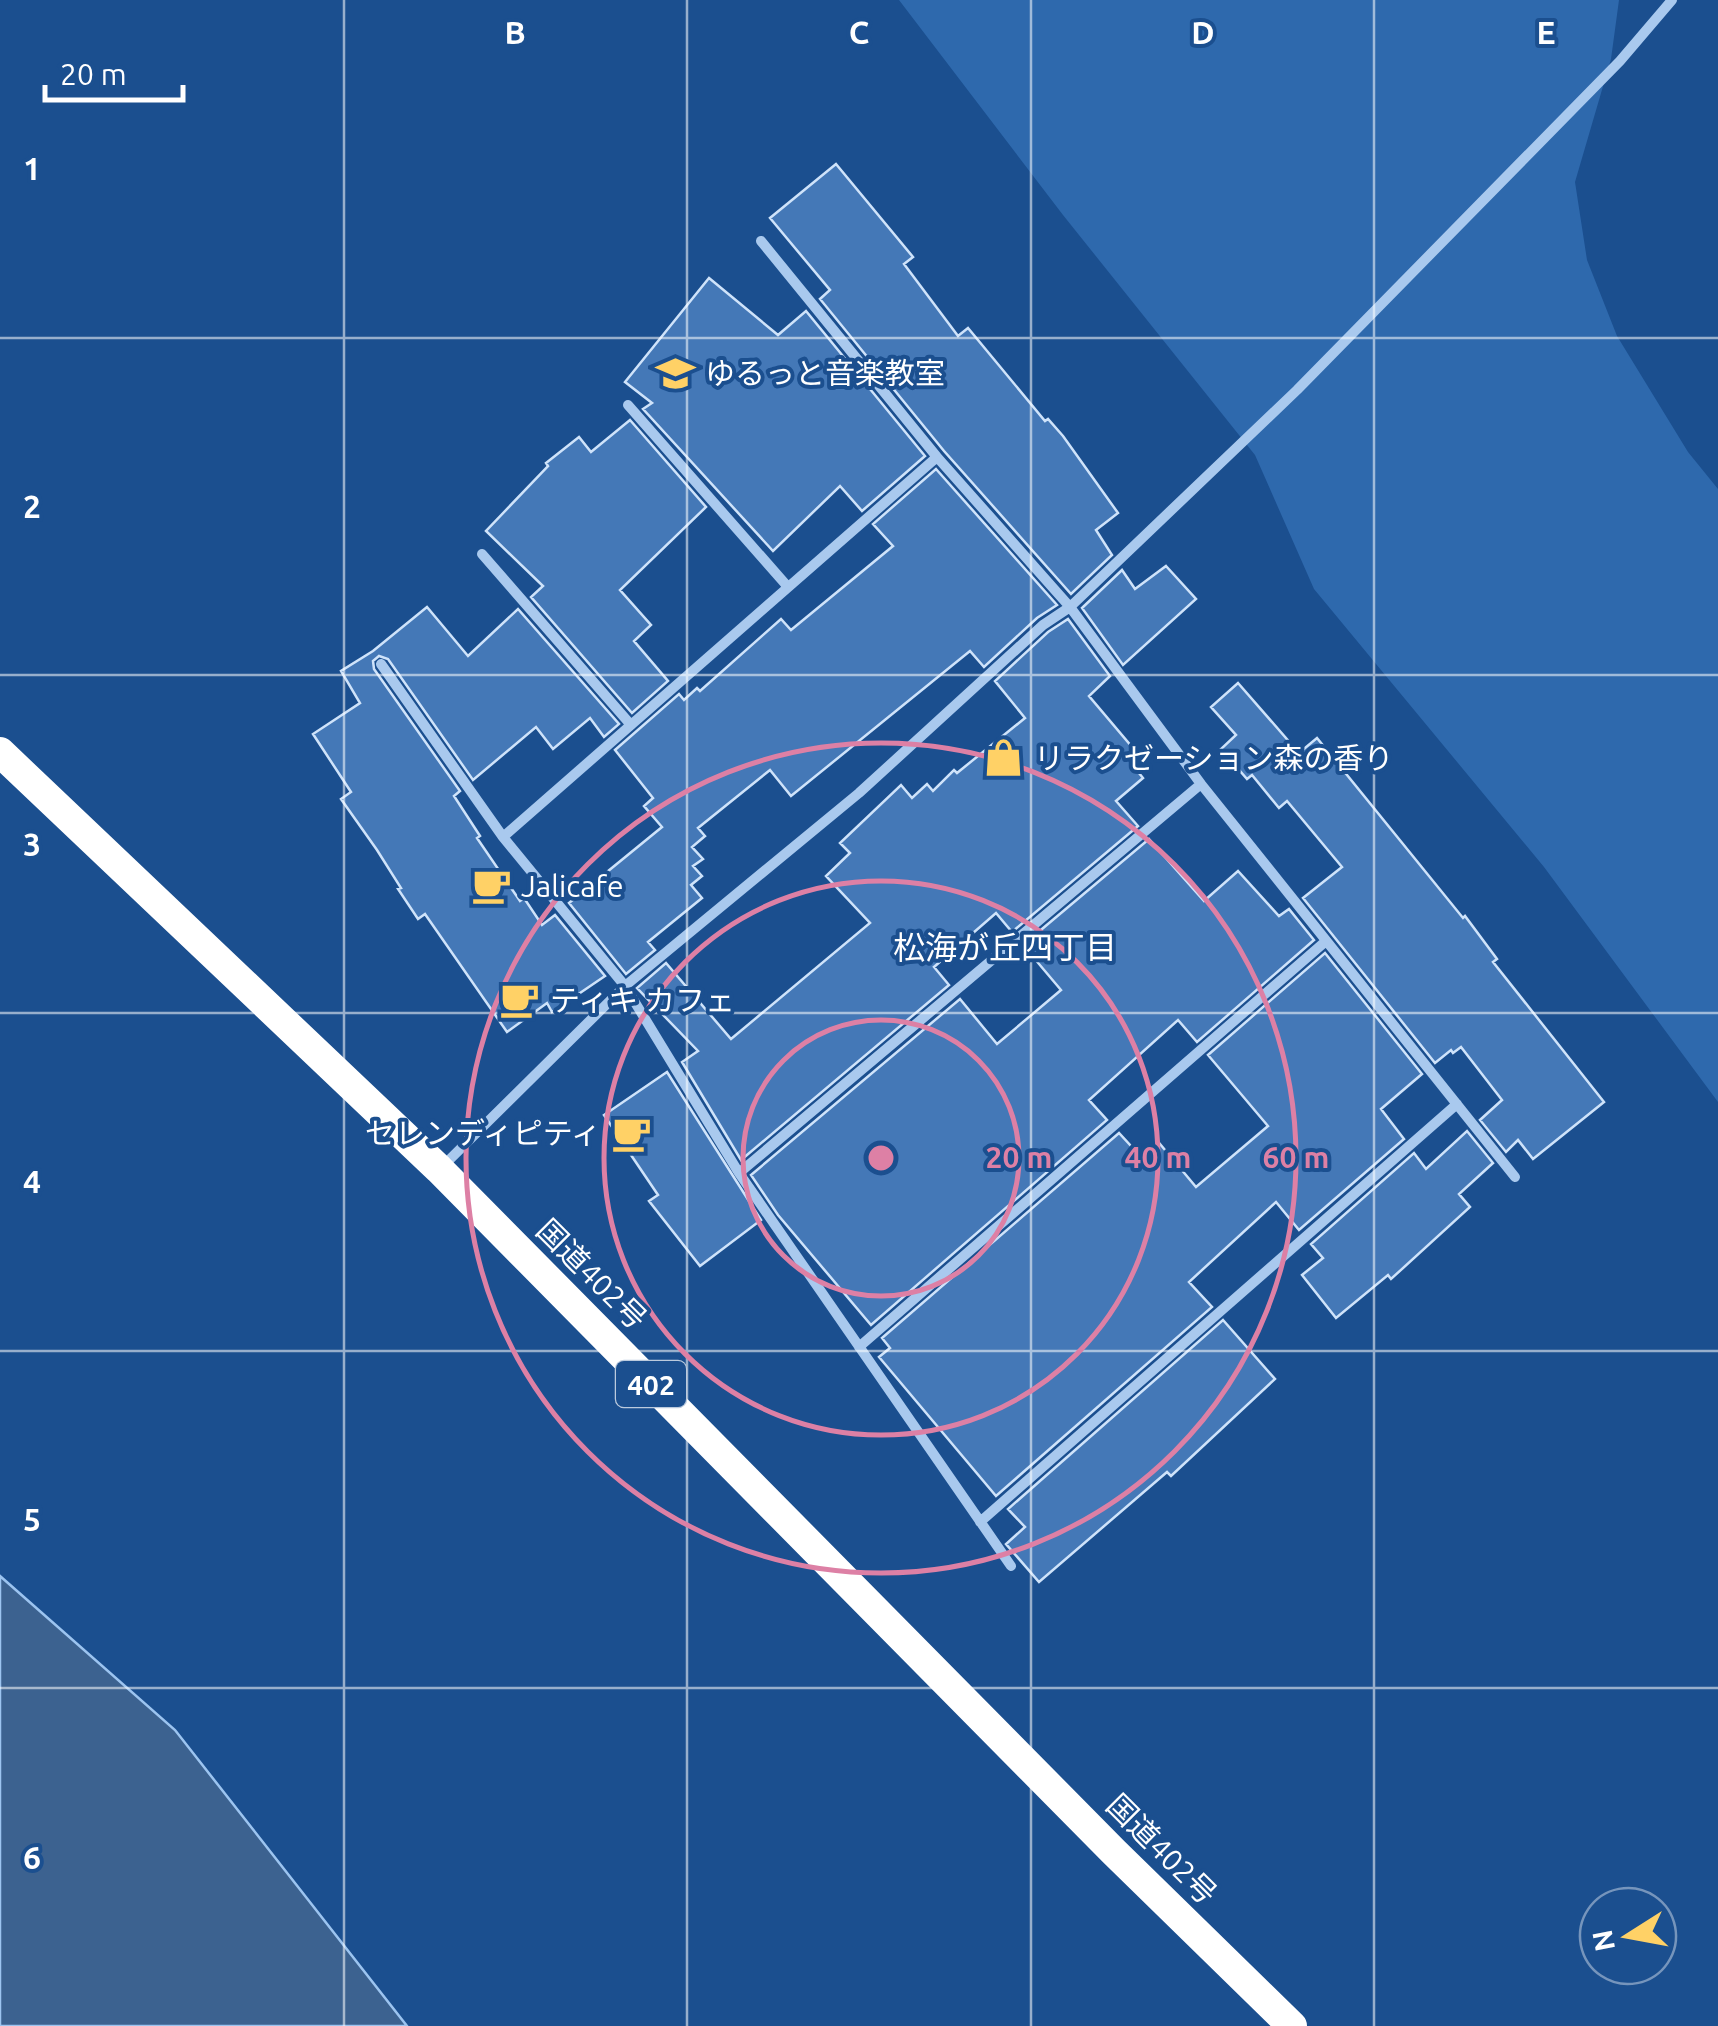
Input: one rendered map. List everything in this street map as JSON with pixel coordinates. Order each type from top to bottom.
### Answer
[{"type":"highway","name":"国道402号","points":[[0,752],[439,1170],[1114,1852],[1292,2026]]},
{"type":"street","points":[[439,1170],[626,986],[859,793],[1043,625],[1070,607],[1297,390],[1620,61],[1672,0]]},
{"type":"street","points":[[761,241],[937,457],[1070,607],[1201,784],[1515,1177]]},
{"type":"street","points":[[628,405],[788,587]]},
{"type":"street","points":[[504,837],[937,457]]},
{"type":"street","points":[[482,554],[631,725]]},
{"type":"street","points":[[381,664],[504,837],[626,986],[738,1173],[1010,1566]]},
{"type":"street","points":[[738,1173],[1201,784]]},
{"type":"street","points":[[859,1347],[1326,940]]},
{"type":"street","points":[[980,1522],[1457,1104]]},
{"type":"shaded area","points":[[899,0],[1619,0],[1611,59],[1575,182],[1587,260],[1617,336],[1688,452],[1718,489],[1718,1102],[1544,867],[1314,589],[1255,455],[1063,215]]},
{"type":"shaded area","points":[[0,1576],[175,1730],[407,2026],[0,2026]]},
{"type":"building","points":[[836,164],[913,257],[904,264],[958,336],[968,328],[1045,421],[1048,419],[1063,436],[1118,513],[1096,530],[1112,555],[1071,594],[944,451],[820,299],[830,290],[770,218]]},
{"type":"building","points":[[709,278],[778,335],[806,311],[925,456],[862,511],[840,486],[773,551],[643,409],[652,403],[625,382]]},
{"type":"building","points":[[630,420],[706,507],[620,590],[651,625],[634,641],[668,681],[632,713],[531,597],[543,586],[486,531],[548,466],[546,463],[579,437],[591,452]]},
{"type":"building","points":[[936,469],[1057,605],[1037,618],[984,667],[970,651],[791,796],[770,770],[698,828],[705,836],[692,847],[703,859],[693,866],[702,876],[691,885],[702,898],[648,942],[655,950],[626,974],[569,903],[662,827],[644,806],[653,798],[615,750],[679,694],[684,700],[697,688],[700,691],[781,619],[791,630],[893,546],[873,524]]},
{"type":"building","points":[[1166,566],[1196,599],[1123,665],[1082,608],[1122,570],[1135,589]]},
{"type":"building","points":[[427,607],[468,656],[518,609],[619,724],[604,737],[590,718],[553,749],[536,727],[473,780],[388,659],[379,656],[373,661],[374,669],[460,791],[454,796],[520,901],[524,898],[542,925],[555,915],[605,976],[552,1012],[547,1003],[507,1032],[425,914],[418,919],[398,889],[401,888],[341,799],[351,792],[313,734],[360,703],[341,671],[373,651]]},
{"type":"building","points":[[1068,619],[1110,676],[1089,696],[1143,760],[1135,768],[1143,778],[1116,801],[1138,826],[1012,932],[996,913],[934,967],[949,985],[741,1160],[682,1062],[698,1051],[637,988],[666,963],[731,1039],[870,923],[826,876],[850,853],[840,843],[901,785],[912,798],[927,784],[933,791],[954,770],[957,773],[1025,718],[995,681],[1048,632]]},
{"type":"building","points":[[1238,683],[1299,753],[1317,738],[1465,916],[1497,959],[1493,962],[1604,1102],[1533,1159],[1518,1140],[1506,1152],[1480,1120],[1502,1100],[1461,1047],[1435,1063],[1303,898],[1342,867],[1287,801],[1279,808],[1252,775],[1247,779],[1221,749],[1236,735],[1211,707]]},
{"type":"building","points":[[1149,839],[1204,901],[1238,871],[1279,916],[1289,909],[1314,940],[1197,1042],[1178,1020],[1089,1100],[1107,1120],[871,1325],[778,1215],[751,1175],[960,999],[997,1044],[1061,990],[1023,945]]},
{"type":"building","points":[[1325,953],[1422,1074],[1381,1109],[1404,1139],[1299,1230],[1276,1202],[1189,1282],[1212,1307],[996,1496],[879,1357],[890,1348],[882,1338],[1119,1133],[1143,1159],[1160,1144],[1196,1187],[1268,1126],[1208,1055]]},
{"type":"building","points":[[667,1072],[761,1220],[700,1266],[649,1201],[658,1195],[604,1115]]},
{"type":"building","points":[[1467,1131],[1493,1163],[1459,1194],[1470,1207],[1391,1279],[1388,1275],[1336,1318],[1302,1275],[1323,1258],[1311,1244],[1414,1153],[1426,1169]]},
{"type":"building","points":[[1223,1320],[1275,1379],[1171,1476],[1167,1472],[1039,1582],[1006,1544],[1025,1527],[1008,1509]]},
{"type":"place","name":"ゆるっと音楽教室","points":[[675,373]]},
{"type":"place","name":"リラクゼーション森の香り","points":[[1004,758]]},
{"type":"place","name":"Jalicafe","points":[[491,886]]},
{"type":"place","name":"ティキ カフェ","points":[[520,1000]]},
{"type":"place","name":"セレンディピティ","points":[[631,1133]]},
{"type":"district","name":"松海が丘四丁目","points":[[1005,947]]}]
